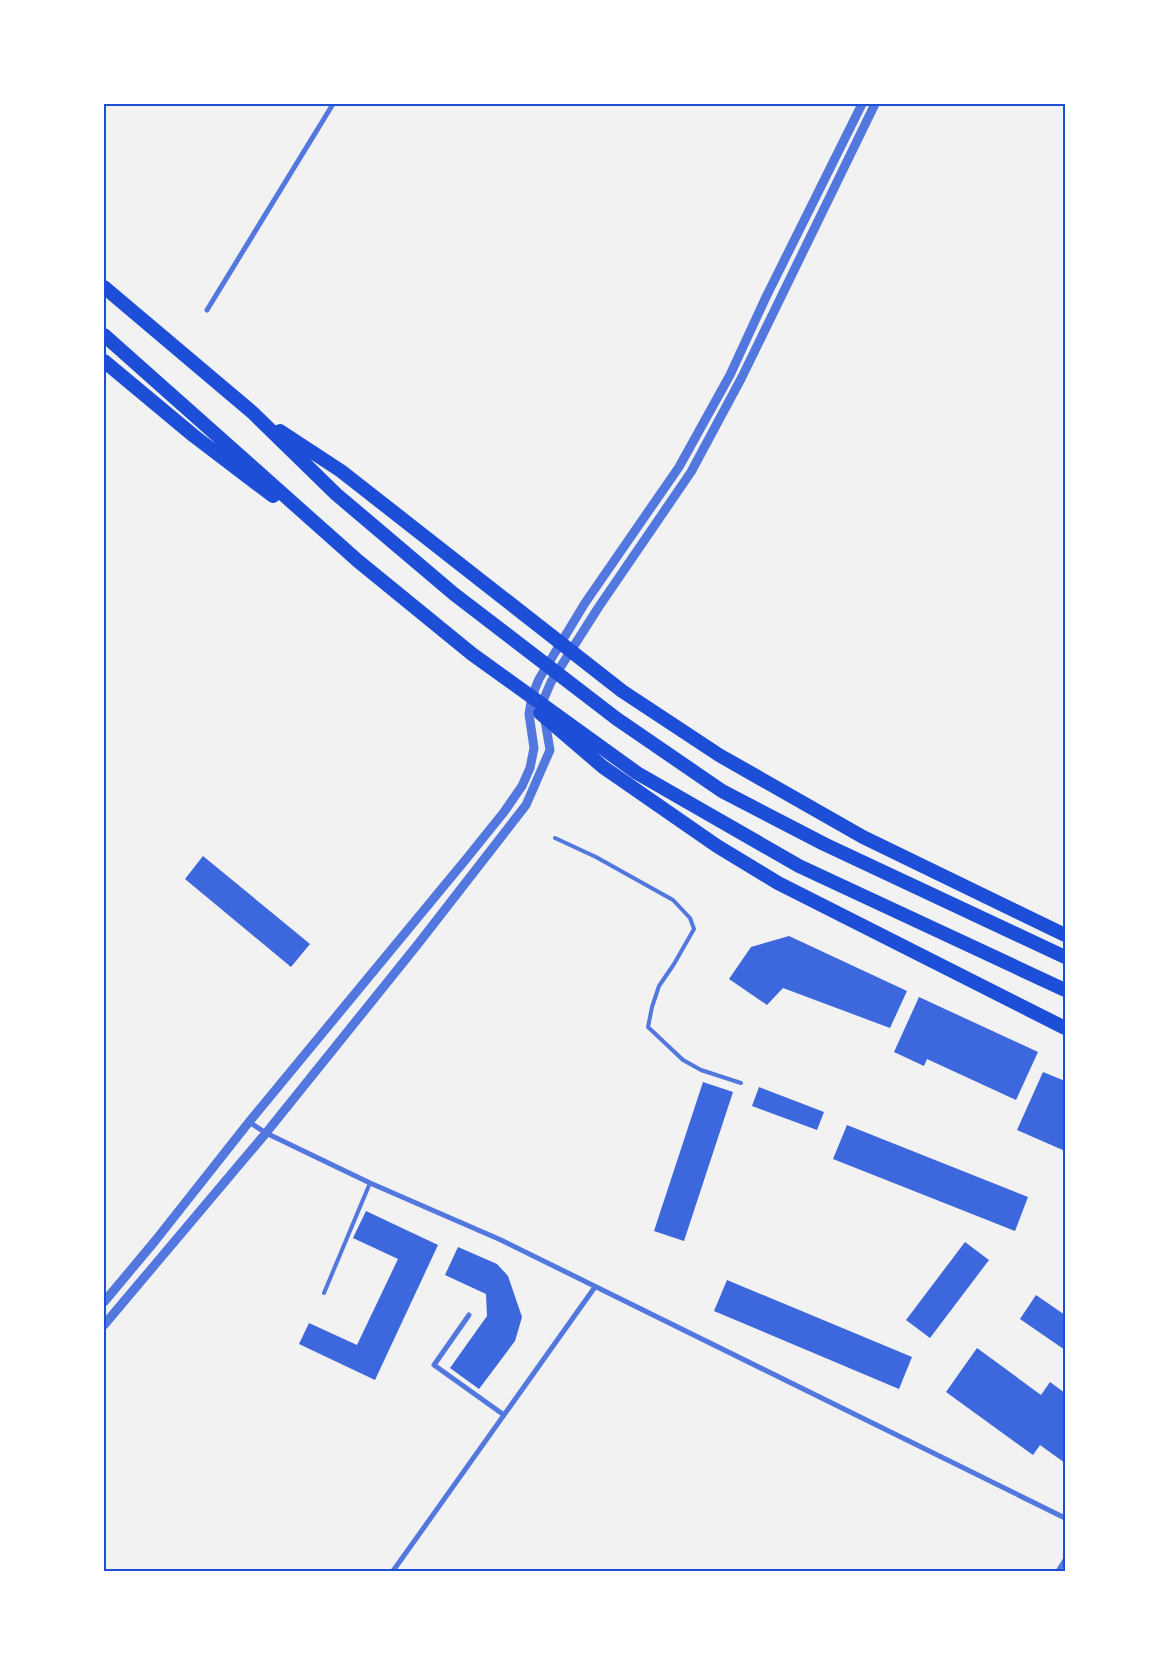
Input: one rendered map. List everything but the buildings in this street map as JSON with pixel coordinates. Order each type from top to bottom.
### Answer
[{"type":"highway","points":[[104,280],[130,310]]},
{"type":"highway","points":[[104,287],[253,413],[336,494],[454,594],[617,720],[722,791],[824,844],[1065,957]]},
{"type":"highway","points":[[104,335],[358,561]]},
{"type":"highway","points":[[104,361],[194,436],[358,561],[472,654],[603,767],[717,846],[778,883],[1065,1028]]},
{"type":"highway","points":[[253,413],[341,471],[622,691],[719,755],[863,837],[1065,935]]},
{"type":"highway","points":[[472,654],[637,773],[799,866],[1065,990]]},
{"type":"street","points":[[207,310],[332,104]]},
{"type":"street","points":[[104,1302],[249,1122],[467,858],[522,786],[530,768],[534,748],[529,714],[532,696],[539,679],[585,603],[684,459],[730,375],[862,104]]},
{"type":"street","points":[[104,1325],[266,1133],[418,944],[526,805],[550,750],[542,703],[551,682],[598,608],[691,472],[742,377],[875,104]]},
{"type":"street","points":[[249,1122],[266,1133],[370,1183],[501,1240],[1065,1518]]},
{"type":"street","points":[[393,1571],[595,1287]]},
{"type":"street","points":[[470,1315],[434,1365],[504,1415]]},
{"type":"street","points":[[1058,1571],[1065,1560]]},
{"type":"lane","points":[[555,838],[596,856],[673,900],[690,918],[694,929],[659,986],[648,1026],[683,1060],[701,1070],[741,1083]]},
{"type":"lane","points":[[324,1293],[370,1183]]}]
